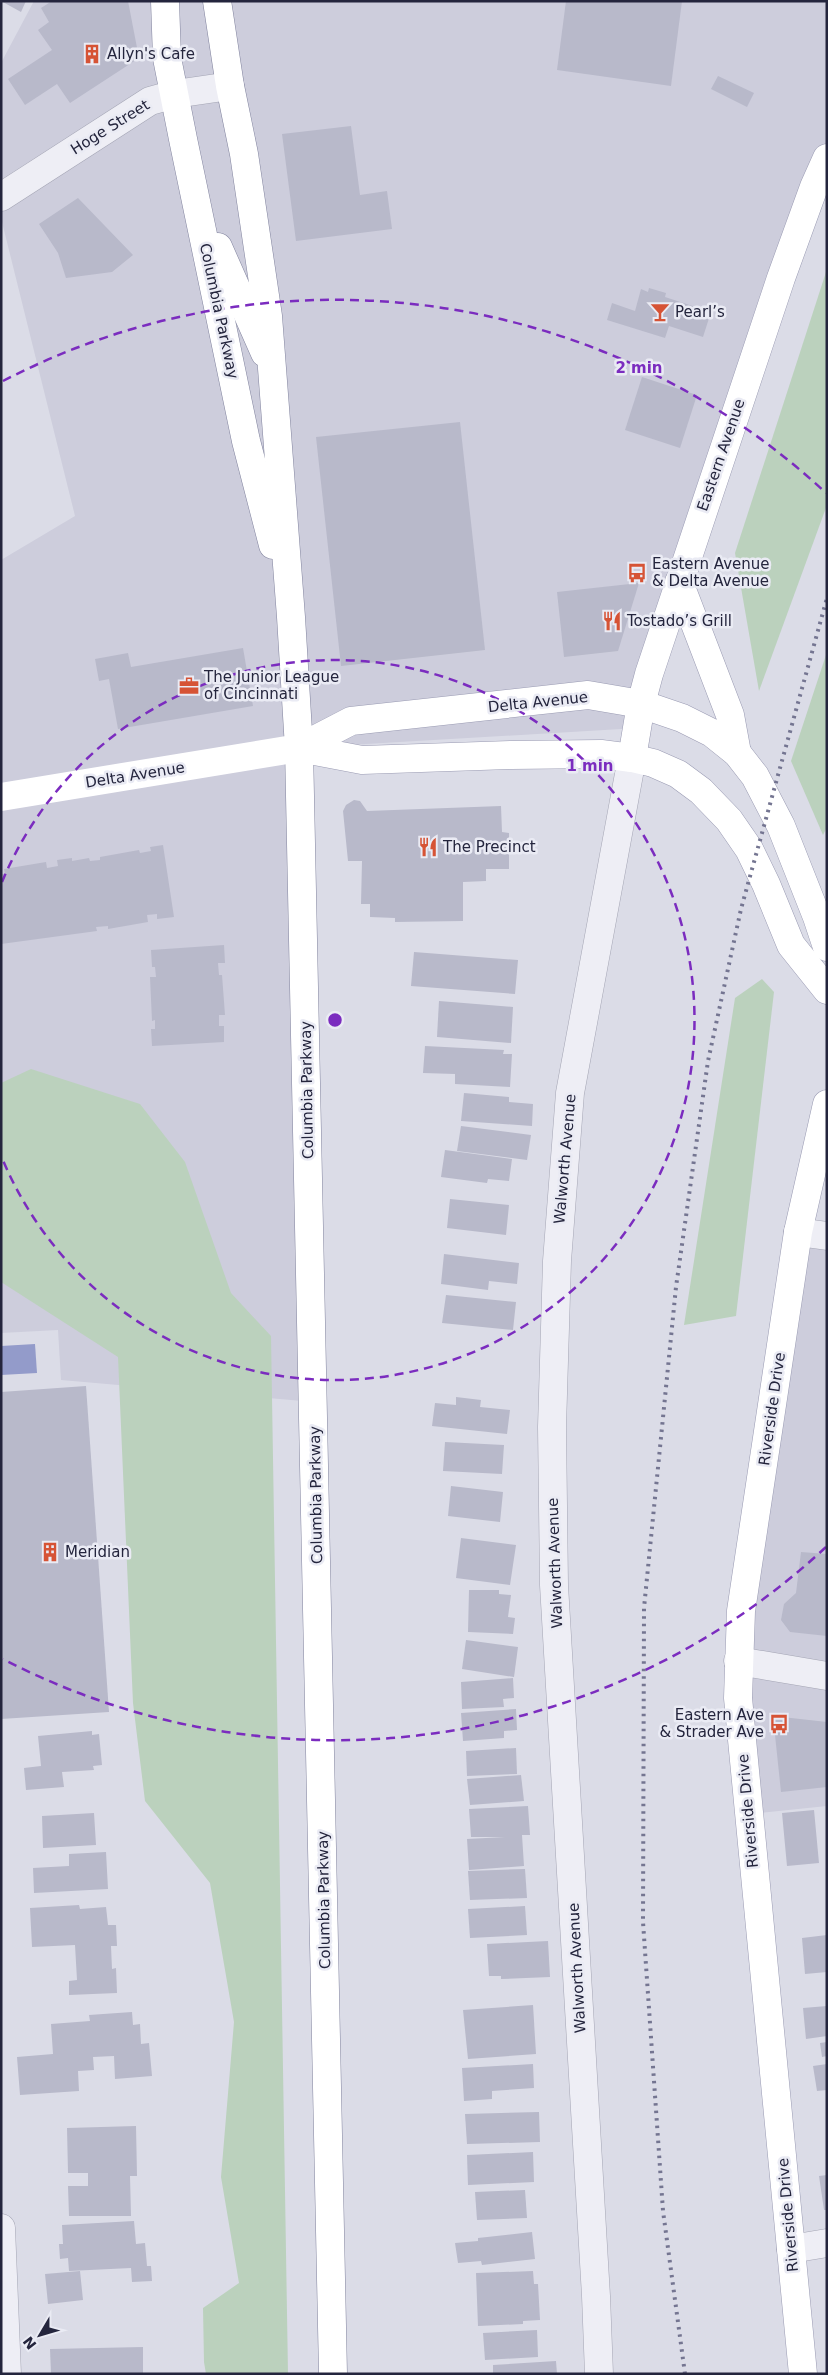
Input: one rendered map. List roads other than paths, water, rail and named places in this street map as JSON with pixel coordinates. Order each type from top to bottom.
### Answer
[{"type":"main road","name":"Columbia Parkway","points":[[164,1],[167,58],[246,440],[291,617]]},
{"type":"main road","name":"Columbia Parkway","points":[[217,1],[230,86],[244,154],[268,316],[299,748],[333,2374]]},
{"type":"main road","points":[[175,94],[194,107],[218,249],[272,366]]},
{"type":"main road","name":"Eastern Avenue","points":[[632,758],[641,704],[679,582],[781,278],[814,187],[827,158]]},
{"type":"main road","points":[[679,582],[730,715],[737,754]]},
{"type":"main road","name":"Delta Avenue","points":[[1,797],[299,748],[351,721],[588,695],[641,704],[682,718],[705,729],[737,754],[755,776],[773,810],[817,917],[827,947]]},
{"type":"main road","name":"Delta Avenue","points":[[299,748],[362,760],[602,754],[653,763],[678,774],[701,791],[729,820],[749,849],[766,884],[791,946],[827,990]]},
{"type":"main road","name":"Riverside Drive","points":[[803,2374],[738,1698],[738,1661],[741,1611],[798,1232],[827,1104]]},
{"type":"street","name":"Hoge Street","points":[[1,197],[150,101],[175,94],[230,86]]},
{"type":"street","name":"Walworth Avenue","points":[[599,2374],[596,2286],[554,1585],[552,1427],[557,1261],[570,1093],[632,758]]},
{"type":"street","points":[[798,1232],[827,1236]]},
{"type":"street","points":[[738,1661],[827,1676]]},
{"type":"street","points":[[1,2228],[2,2321],[7,2374]]},
{"type":"street","points":[[791,2249],[827,2243]]},
{"type":"water","points":[[35,1344],[37,1373],[1,1375],[1,1346]]},
{"type":"railway","points":[[685,2374],[663,2211],[643,1922],[644,1608],[676,1287],[708,1061],[741,909],[827,598]]},
{"type":"place","name":"Allyn's Cafe","points":[[92,54]]},
{"type":"place","name":"Pearl’s","points":[[660,312]]},
{"type":"place","name":"Eastern Avenue & Delta Avenue","points":[[637,573]]},
{"type":"place","name":"Tostado’s Grill","points":[[612,621]]},
{"type":"place","name":"The Junior League of Cincinnati","points":[[189,686]]},
{"type":"place","name":"The Precinct","points":[[428,847]]},
{"type":"place","name":"Meridian","points":[[50,1552]]},
{"type":"place","name":"Eastern Ave & Strader Ave","points":[[779,1724]]}]
